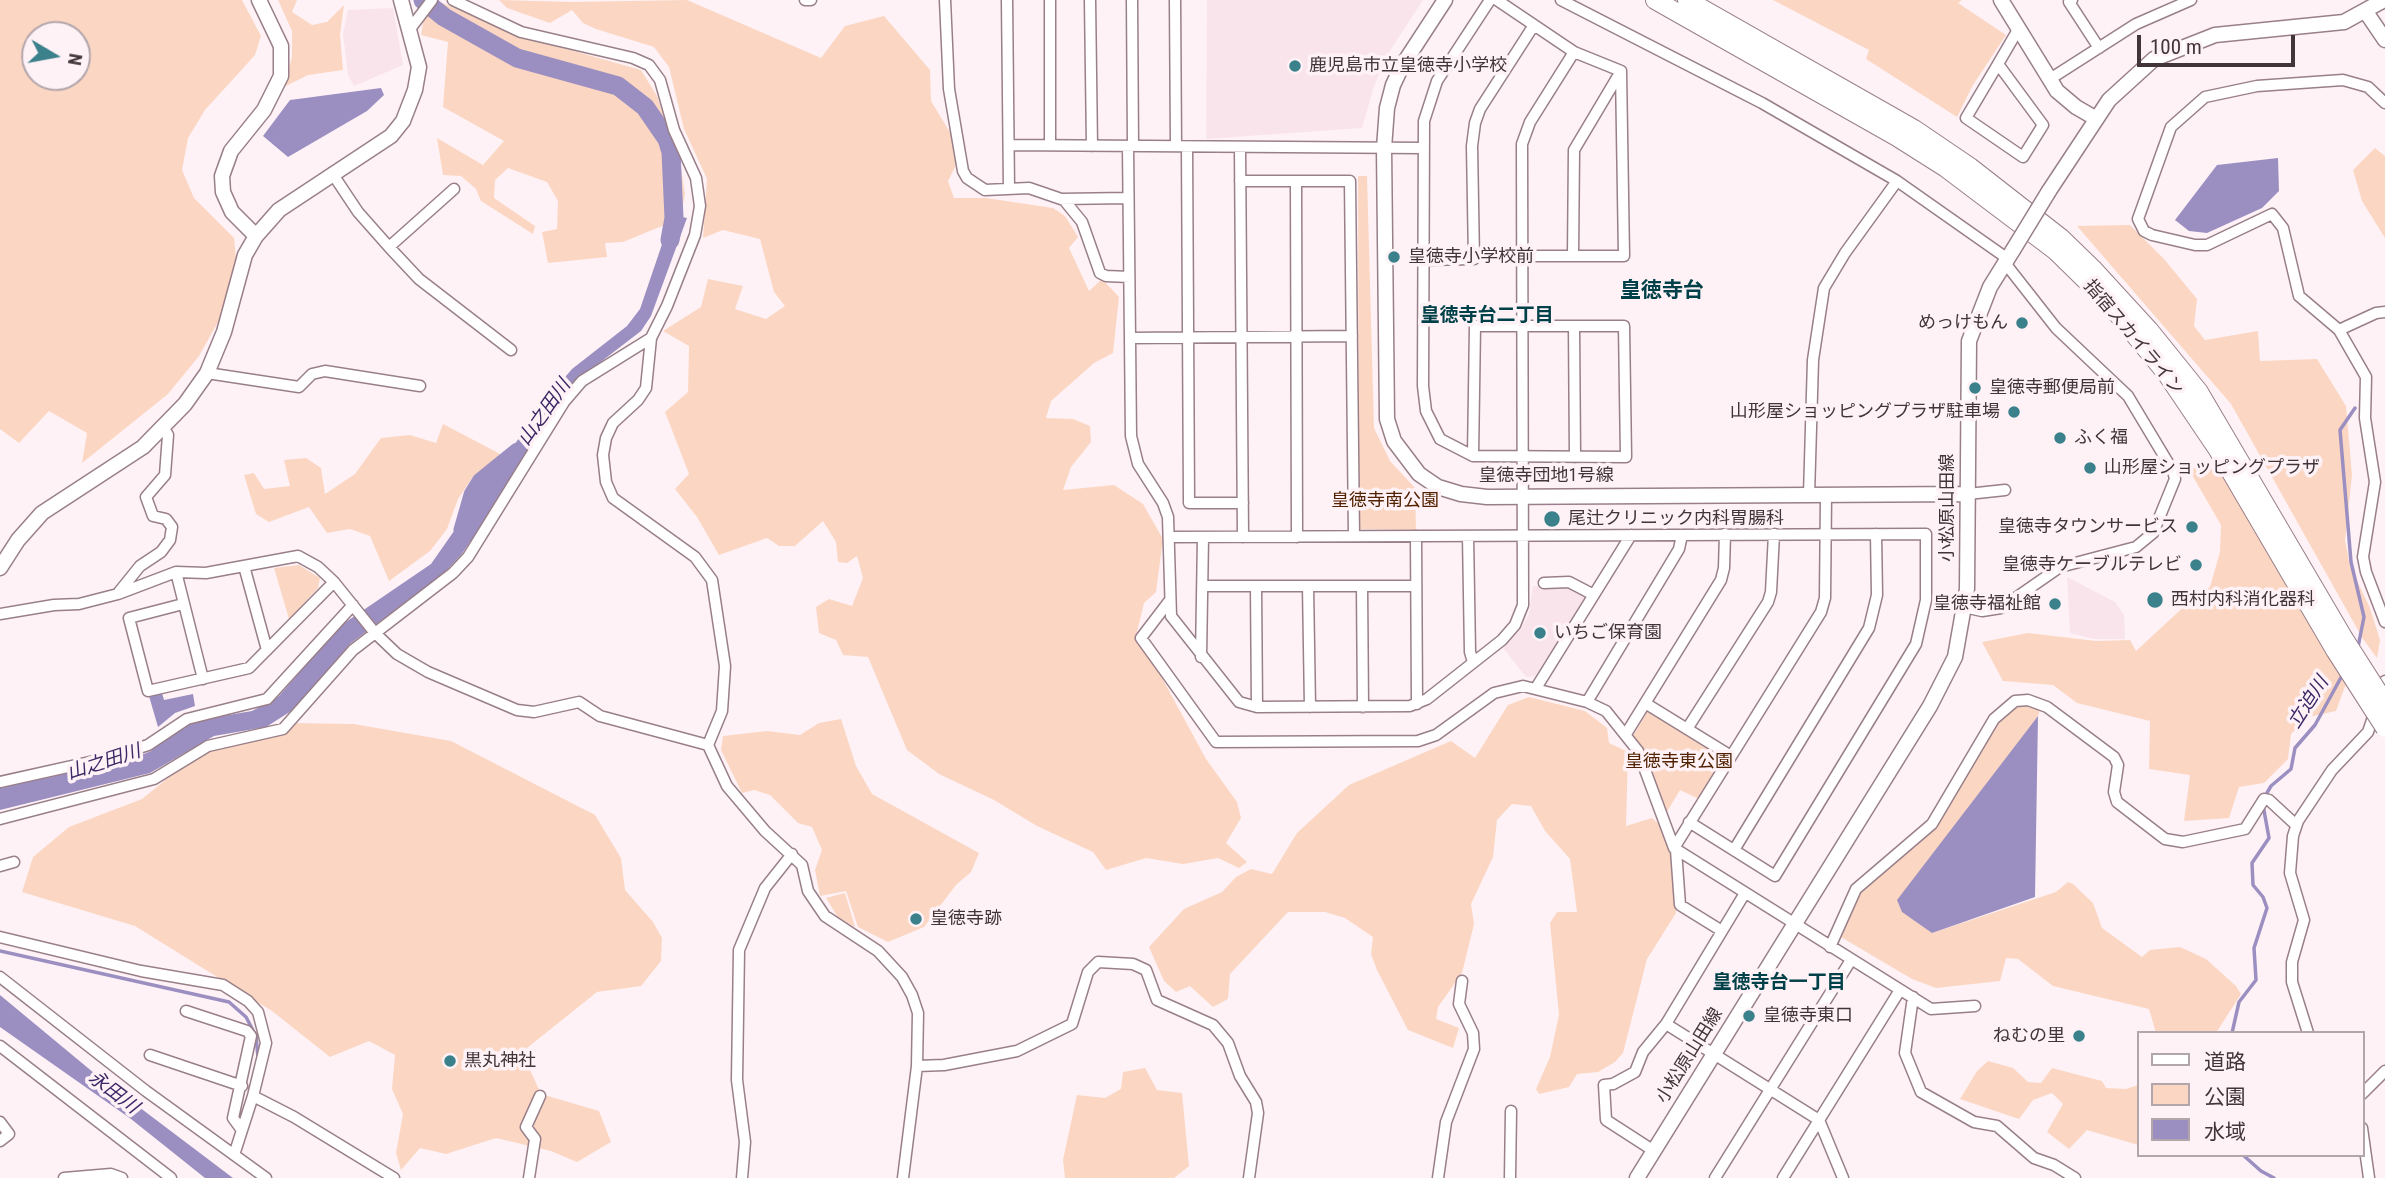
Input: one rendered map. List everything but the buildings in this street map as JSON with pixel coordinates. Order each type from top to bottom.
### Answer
[{"type":"main road","name":"指宿スカイライン","points":[[1655,0],[1907,143],[1985,196],[2056,251],[2107,301],[2166,373],[2218,450],[2339,644],[2385,703]]},
{"type":"main road","name":"指宿スカイライン","points":[[1688,0],[1936,144],[2013,200],[2094,270],[2149,330],[2199,393],[2385,728]]},
{"type":"street","points":[[256,236],[232,212],[223,192],[222,176],[232,151],[264,110],[281,76],[281,46],[259,0]]},
{"type":"street","points":[[0,568],[18,540],[42,513],[143,447],[186,404],[207,373],[232,310],[244,255],[279,209],[391,136],[402,121],[415,90],[419,67],[414,23],[401,0]]},
{"type":"street","points":[[414,23],[432,0]]},
{"type":"street","points":[[453,0],[521,32],[633,58],[649,65],[660,80],[674,130],[696,178],[700,206],[695,235],[667,306],[651,338],[646,388],[638,400],[613,423],[606,438],[603,455],[606,482],[613,498],[695,557],[712,580],[718,600],[725,666],[722,711],[708,745],[727,786],[765,831],[802,865],[814,903],[825,916],[878,951],[902,977],[918,1013],[917,1066],[903,1178]]},
{"type":"street","points":[[805,0],[811,0]]},
{"type":"street","points":[[945,0],[949,89],[963,170],[979,187],[1037,189],[1061,199],[1128,198]]},
{"type":"street","points":[[1007,0],[1009,189]]},
{"type":"street","points":[[1050,0],[1050,145]]},
{"type":"street","points":[[1090,0],[1092,146]]},
{"type":"street","points":[[1132,0],[1128,198],[1133,450],[1138,464],[1163,503],[1170,537],[1170,600],[1174,621],[1239,702],[1257,707],[1417,704],[1509,633],[1520,615],[1523,606],[1525,536],[1522,326],[1524,137],[1574,52]]},
{"type":"street","points":[[1175,0],[1188,337],[1189,503],[1243,503]]},
{"type":"street","name":"皇徳寺団地1号線","points":[[1445,0],[1402,66],[1393,85],[1387,108],[1384,148],[1387,419],[1394,441],[1419,474],[1438,486],[1461,494],[1968,494]]},
{"type":"street","points":[[1473,456],[1475,326],[1625,326],[1626,457],[1473,456],[1440,439],[1426,411],[1422,148],[1431,95],[1490,0]]},
{"type":"street","points":[[1497,0],[1574,52],[1621,71]]},
{"type":"street","points":[[1561,0],[1762,103],[1897,181],[2009,257],[2056,328],[2128,396],[2173,471],[2175,479],[2153,533],[2136,547],[2060,567],[2001,608],[1982,611],[1965,607]]},
{"type":"street","points":[[2001,0],[2066,100],[2095,118]]},
{"type":"street","points":[[2072,0],[2069,2],[2099,48]]},
{"type":"street","points":[[2050,79],[2162,10],[2190,0]]},
{"type":"street","points":[[2384,0],[2366,12],[2385,40]]},
{"type":"street","name":"小松原山田線","points":[[1637,1178],[1947,674],[1960,638],[1965,607],[1969,341],[1980,307],[2049,191],[2095,118],[2124,83],[2154,59],[2204,38],[2336,24],[2366,12]]},
{"type":"street","points":[[1422,260],[1474,259],[1472,146],[1475,123],[1480,108],[1534,25]]},
{"type":"street","points":[[1998,64],[2043,125],[2023,157],[1966,118],[2019,28]]},
{"type":"street","points":[[1573,256],[1574,150],[1621,71]]},
{"type":"street","points":[[1522,256],[1624,256],[1621,71]]},
{"type":"street","points":[[2385,103],[2368,87],[2343,80],[2257,86],[2205,97],[2171,127],[2138,219],[2144,231],[2152,235],[2207,245],[2272,214],[2288,240],[2291,272],[2299,296],[2339,330],[2366,377],[2365,418],[2375,482],[2363,556],[2366,572],[2385,622]]},
{"type":"street","points":[[1009,145],[1422,148]]},
{"type":"street","points":[[1240,147],[1243,537]]},
{"type":"street","points":[[332,173],[358,212],[419,279],[512,350]]},
{"type":"street","points":[[1240,181],[1350,181],[1354,536]]},
{"type":"street","points":[[1296,181],[1297,537]]},
{"type":"street","points":[[1809,495],[1813,360],[1824,288],[1845,253],[1897,181]]},
{"type":"street","points":[[389,247],[454,189]]},
{"type":"street","points":[[1061,199],[1082,222],[1100,273],[1106,276],[1129,277]]},
{"type":"street","points":[[2339,330],[2376,313],[2385,312]]},
{"type":"street","points":[[1574,326],[1575,457]]},
{"type":"street","points":[[1130,338],[1352,336]]},
{"type":"street","points":[[0,820],[153,779],[208,746],[282,729],[353,650],[374,631],[453,573],[468,557],[564,402],[582,381],[651,338]]},
{"type":"street","points":[[207,373],[299,387],[304,385],[312,374],[325,370],[420,386]]},
{"type":"street","points":[[118,594],[139,566],[161,551],[170,540],[172,527],[166,519],[153,516],[146,497],[165,475],[168,435],[163,427]]},
{"type":"street","points":[[1968,494],[2005,490]]},
{"type":"street","points":[[1675,849],[1689,822],[1821,612],[1825,598],[1826,495]]},
{"type":"street","points":[[1626,734],[1721,580],[1725,534]]},
{"type":"street","points":[[1687,729],[1768,602],[1771,592],[1774,534]]},
{"type":"street","points":[[1734,850],[1869,628],[1877,595],[1876,534]]},
{"type":"street","points":[[1170,537],[1926,534],[1926,600],[1916,644],[1775,876],[1689,822]]},
{"type":"street","points":[[1536,688],[1632,535]]},
{"type":"street","points":[[1587,702],[1679,548],[1682,535]]},
{"type":"street","points":[[1416,536],[1417,704]]},
{"type":"street","points":[[1468,536],[1470,652],[1473,662]]},
{"type":"street","points":[[1201,657],[1203,537]]},
{"type":"street","points":[[0,614],[54,605],[79,604],[118,594],[176,572],[206,573],[298,556],[318,567],[334,582],[374,631],[411,663],[517,710],[534,712],[579,702],[600,716],[708,745]]},
{"type":"street","points":[[244,566],[267,650]]},
{"type":"street","points":[[176,572],[203,679]]},
{"type":"street","points":[[183,604],[130,618],[148,691],[249,668],[334,582]]},
{"type":"street","points":[[1544,583],[1569,582],[1594,595]]},
{"type":"street","points":[[1203,586],[1416,586]]},
{"type":"street","points":[[1256,586],[1257,707]]},
{"type":"street","points":[[1308,586],[1310,707]]},
{"type":"street","points":[[1362,586],[1363,707]]},
{"type":"street","points":[[1170,600],[1141,638],[1216,742],[1418,741],[1436,735],[1494,693],[1523,686],[1587,702],[1606,711],[1626,734],[1648,771],[1660,816],[1675,849],[1680,905],[1722,930]]},
{"type":"street","points":[[0,782],[118,755],[148,745],[187,719],[267,699],[281,687],[315,643],[354,607]]},
{"type":"street","points":[[2307,1031],[2292,982],[2292,962],[2304,920],[2289,862],[2296,825],[2332,769],[2368,732],[2385,681]]},
{"type":"street","points":[[1830,947],[1856,889],[1932,824],[1994,719],[2015,701],[2028,700],[2047,707],[2114,757],[2118,765],[2114,792],[2117,802],[2165,839],[2183,842],[2245,829],[2263,799],[2269,800],[2296,825]]},
{"type":"street","points":[[1645,703],[1731,756]]},
{"type":"street","points":[[1675,849],[1931,1009],[1975,1006]]},
{"type":"street","points":[[742,1178],[746,1142],[737,1080],[739,950],[765,888],[792,854]]},
{"type":"street","points":[[0,864],[14,862]]},
{"type":"street","points":[[1654,1151],[1606,1120],[1604,1085],[1614,1084],[1634,1072],[1643,1052],[1666,1024],[1745,893]]},
{"type":"street","points":[[0,937],[141,971],[211,982],[235,992],[258,1012],[265,1029],[266,1043],[234,1155]]},
{"type":"street","points":[[1715,1178],[1851,960]]},
{"type":"street","points":[[917,1066],[944,1065],[1017,1051],[1072,1024],[1082,985],[1088,972],[1098,962],[1133,964],[1146,970],[1157,1000],[1213,1025],[1228,1043],[1241,1076],[1256,1102],[1258,1113],[1249,1178]]},
{"type":"street","points":[[0,976],[146,1091],[260,1176]]},
{"type":"street","points":[[1438,1178],[1446,1122],[1474,1049],[1472,1032],[1459,1004],[1462,981]]},
{"type":"street","points":[[1783,1178],[1900,990]]},
{"type":"street","points":[[1913,998],[1905,1054],[1921,1092],[1974,1122],[1997,1126],[2034,1158],[2054,1165],[2075,1178]]},
{"type":"street","points":[[186,1011],[247,1031],[251,1044],[233,1118],[241,1129]]},
{"type":"street","points":[[1666,1024],[1819,1120],[1843,1178]]},
{"type":"street","points":[[0,1046],[171,1178]]},
{"type":"street","points":[[150,1055],[242,1086]]},
{"type":"street","points":[[2364,1092],[2385,1071]]},
{"type":"street","points":[[253,1096],[294,1117],[394,1178]]},
{"type":"street","points":[[530,1178],[535,1139],[526,1127],[540,1096]]},
{"type":"street","points":[[1510,1178],[1511,1111]]},
{"type":"street","points":[[0,1122],[9,1134],[0,1141]]},
{"type":"street","points":[[2364,1142],[2369,1178]]},
{"type":"street","points":[[64,1178],[122,1178]]},
{"type":"shaded area","name":"鹿児島市立皇徳寺小学校","points":[[1207,0],[1423,0],[1391,49],[1375,83],[1362,128],[1206,139]]},
{"type":"shaded area","points":[[393,8],[403,65],[354,86],[348,75],[343,34],[348,10]]},
{"type":"shaded area","points":[[2067,577],[2115,602],[2124,615],[2125,639],[2094,639],[2070,633]]},
{"type":"shaded area","name":"いちご保育園","points":[[1533,586],[1565,587],[1583,595],[1585,600],[1535,676],[1526,677],[1503,648],[1521,629],[1529,614]]},
{"type":"green space","points":[[0,0],[242,0],[261,36],[255,55],[205,110],[188,138],[182,170],[194,198],[234,238],[236,258],[222,315],[199,356],[168,394],[82,463],[87,433],[49,411],[19,443],[0,429]]},
{"type":"green space","points":[[278,0],[297,0],[292,12],[312,25],[327,22],[344,5],[340,35],[343,70],[308,75],[284,87],[292,57],[292,31]]},
{"type":"green space","points":[[435,0],[528,38],[641,70],[657,96],[681,168],[685,194],[678,230],[662,226],[623,242],[605,243],[607,257],[548,263],[542,232],[557,229],[558,201],[547,182],[508,168],[495,180],[494,198],[535,226],[533,234],[481,201],[476,189],[461,176],[443,175],[437,138],[483,165],[504,141],[443,107],[448,42],[421,35],[423,23]]},
{"type":"green space","points":[[499,0],[687,0],[821,58],[845,26],[884,16],[930,70],[931,101],[951,134],[957,163],[948,181],[954,198],[986,198],[1053,208],[1065,216],[1078,237],[1069,248],[1089,291],[1102,279],[1119,297],[1113,353],[1094,363],[1051,401],[1046,418],[1073,419],[1090,426],[1091,442],[1071,467],[1063,490],[1114,485],[1143,504],[1163,539],[1156,592],[1144,603],[1137,632],[1206,759],[1237,802],[1241,818],[1226,843],[1247,862],[1239,868],[1218,858],[1183,864],[1146,858],[1106,870],[1093,852],[1037,826],[994,800],[939,774],[907,750],[868,657],[843,655],[836,640],[819,633],[816,607],[829,599],[852,606],[863,578],[857,556],[847,563],[838,562],[836,542],[823,521],[795,546],[779,546],[767,538],[719,555],[697,517],[675,489],[689,474],[665,412],[688,392],[689,346],[663,331],[701,307],[708,279],[743,286],[735,309],[766,319],[785,306],[774,292],[760,239],[723,230],[703,238],[707,179],[684,129],[669,67],[654,47],[596,29],[583,23],[572,10],[550,23],[507,8]]},
{"type":"green space","points":[[1773,0],[1962,0],[1958,3],[2006,35],[1973,85],[1957,117],[1866,59],[1869,50]]},
{"type":"green space","points":[[2375,148],[2385,156],[2385,238],[2362,201],[2353,170]]},
{"type":"green space","name":"皇徳寺南公園","points":[[1358,176],[1367,176],[1374,428],[1390,461],[1415,488],[1416,530],[1359,529]]},
{"type":"green space","points":[[2130,225],[2164,259],[2197,299],[2194,326],[2205,340],[2258,331],[2260,361],[2317,359],[2346,406],[2352,475],[2345,540],[2350,566],[2370,608],[2380,640],[2377,658],[2363,639],[2231,404],[2077,226]]},
{"type":"green space","points":[[443,424],[502,455],[472,478],[458,499],[447,529],[430,551],[389,581],[370,536],[350,529],[327,533],[309,507],[269,522],[256,514],[244,475],[254,473],[264,489],[290,486],[284,460],[306,458],[321,468],[325,494],[355,474],[381,438],[410,435],[436,443]]},
{"type":"green space","points":[[2188,468],[2223,470],[2347,681],[2336,711],[2309,717],[2291,734],[2288,759],[2264,783],[2239,787],[2229,818],[2184,821],[2190,775],[2149,769],[2150,721],[2077,703],[2053,685],[2003,681],[1982,642],[2028,633],[2096,641],[2130,640],[2136,651],[2189,602],[2210,587],[2220,552],[2221,525]]},
{"type":"green space","points":[[299,565],[320,578],[318,588],[289,619],[274,568]]},
{"type":"green space","points":[[2025,696],[2043,699],[2038,716],[1938,849],[1932,933],[2056,892],[2068,882],[2093,903],[2102,928],[2142,957],[2150,950],[2180,947],[2206,959],[2236,986],[2241,994],[2217,1031],[2155,1031],[2149,1009],[2053,986],[2018,959],[2006,958],[2000,981],[1936,988],[1912,979],[1841,937],[1858,891],[1933,821],[1995,724]]},
{"type":"green space","points":[[1529,697],[1585,711],[1607,728],[1609,743],[1628,752],[1626,826],[1652,818],[1659,824],[1669,845],[1676,913],[1647,959],[1623,1053],[1615,1062],[1598,1072],[1577,1074],[1569,1087],[1539,1094],[1536,1089],[1550,1057],[1559,1015],[1550,923],[1557,912],[1577,912],[1570,859],[1545,831],[1531,806],[1512,804],[1497,820],[1493,857],[1471,904],[1474,924],[1462,973],[1438,1007],[1436,1019],[1459,1028],[1453,1048],[1408,1030],[1377,970],[1371,954],[1373,937],[1345,918],[1325,912],[1288,912],[1230,974],[1228,999],[1213,1007],[1190,986],[1176,992],[1164,981],[1149,947],[1184,909],[1222,892],[1236,877],[1251,869],[1272,874],[1297,833],[1349,785],[1451,741],[1475,758],[1508,705]]},
{"type":"green space","name":"皇徳寺東公園","points":[[1648,711],[1722,755],[1723,760],[1699,799],[1680,790],[1665,815],[1650,766],[1633,736]]},
{"type":"green space","points":[[841,719],[856,766],[872,794],[979,853],[971,872],[956,885],[924,927],[888,942],[858,927],[846,891],[820,896],[815,870],[822,850],[812,827],[798,823],[770,795],[754,790],[742,793],[721,750],[723,736],[767,731],[800,735],[819,723]]},
{"type":"green space","points":[[291,723],[354,724],[451,741],[595,815],[621,858],[625,890],[653,922],[662,938],[661,961],[641,986],[597,992],[522,1052],[541,1094],[599,1111],[611,1142],[577,1162],[551,1151],[496,1138],[446,1154],[420,1148],[401,1170],[396,1153],[403,1114],[392,1089],[395,1055],[369,1041],[330,1057],[272,1011],[135,926],[22,892],[33,857],[69,827],[142,799],[195,756]]},
{"type":"green space","points":[[845,893],[855,927],[839,919],[826,898]]},
{"type":"green space","points":[[1988,1061],[2013,1068],[2028,1082],[2041,1083],[2052,1068],[2102,1081],[2106,1088],[2126,1089],[2136,1086],[2136,1144],[2087,1130],[2069,1149],[2047,1132],[2063,1104],[2052,1093],[2033,1100],[2019,1119],[1960,1099],[1977,1071]]},
{"type":"green space","points":[[1145,1068],[1157,1090],[1182,1093],[1189,1166],[1174,1178],[1065,1178],[1063,1160],[1077,1095],[1105,1098],[1121,1089],[1123,1072]]},
{"type":"water","points":[[381,88],[384,95],[367,111],[288,157],[263,136],[290,100]]},
{"type":"water","points":[[2278,158],[2279,191],[2262,208],[2207,233],[2189,231],[2175,220],[2217,165]]},
{"type":"water","points":[[672,215],[687,218],[651,316],[641,331],[585,374],[461,555],[443,574],[351,643],[296,708],[266,727],[214,736],[150,773],[0,810],[0,790],[134,758],[151,751],[171,734],[199,720],[252,711],[267,703],[279,696],[340,626],[431,564],[547,398],[572,369],[627,326],[640,309]]},
{"type":"water","points":[[162,693],[164,700],[193,694],[195,706],[175,713],[158,727],[149,696]]},
{"type":"water","points":[[2038,716],[2035,897],[1932,933],[1902,912],[1897,900]]},
{"type":"water","name":"永田川","points":[[0,995],[94,1073],[233,1178],[205,1178],[131,1119],[0,1027]]},
{"type":"waterway","name":"山之田川","points":[[423,0],[444,17],[517,58],[618,86],[645,107],[667,139],[671,152],[674,218],[670,240]]},
{"type":"waterway","name":"立迫川","points":[[2355,408],[2340,430],[2351,562],[2364,617],[2358,647]]},
{"type":"waterway","name":"山之田川","points":[[463,530],[473,495],[481,482],[518,452]]},
{"type":"waterway","name":"立迫川","points":[[2264,798],[2271,786],[2291,769],[2295,748],[2315,725],[2344,672]]},
{"type":"waterway","name":"山之田川","points":[[0,796],[108,762]]},
{"type":"waterway","name":"立迫川","points":[[2232,1031],[2239,1002],[2256,980],[2254,948],[2267,908],[2263,897],[2253,885],[2252,863],[2269,838],[2263,805]]},
{"type":"waterway","points":[[0,951],[229,1002],[246,1017],[256,1036],[258,1057]]},
{"type":"waterway","name":"立迫川","points":[[2245,1157],[2274,1178]]},
{"type":"place","name":"鹿児島市立皇徳寺小学校","points":[[1295,66]]},
{"type":"place","name":"皇徳寺小学校前","points":[[1394,257]]},
{"type":"place","name":"めっけもん","points":[[2022,323]]},
{"type":"place","name":"皇徳寺郵便局前","points":[[1975,388]]},
{"type":"place","name":"山形屋ショッピングプラザ駐車場","points":[[2014,412]]},
{"type":"place","name":"ふく福","points":[[2060,438]]},
{"type":"place","name":"山形屋ショッピングプラザ","points":[[2090,468]]},
{"type":"place","name":"尾辻クリニック内科胃腸科","points":[[1552,519]]},
{"type":"place","name":"皇徳寺タウンサービス","points":[[2192,527]]},
{"type":"place","name":"皇徳寺ケーブルテレビ","points":[[2196,565]]},
{"type":"place","name":"西村内科消化器科","points":[[2155,600]]},
{"type":"place","name":"皇徳寺福祉館","points":[[2055,604]]},
{"type":"place","name":"いちご保育園","points":[[1540,633]]},
{"type":"place","name":"皇徳寺跡","points":[[916,919]]},
{"type":"place","name":"皇徳寺東口","points":[[1749,1016]]},
{"type":"place","name":"ねむの里","points":[[2079,1036]]},
{"type":"place","name":"黒丸神社","points":[[450,1061]]},
{"type":"district","name":"皇徳寺台","points":[[1662,292]]},
{"type":"district","name":"皇徳寺台二丁目","points":[[1487,316]]},
{"type":"district","name":"皇徳寺台一丁目","points":[[1779,983]]}]
